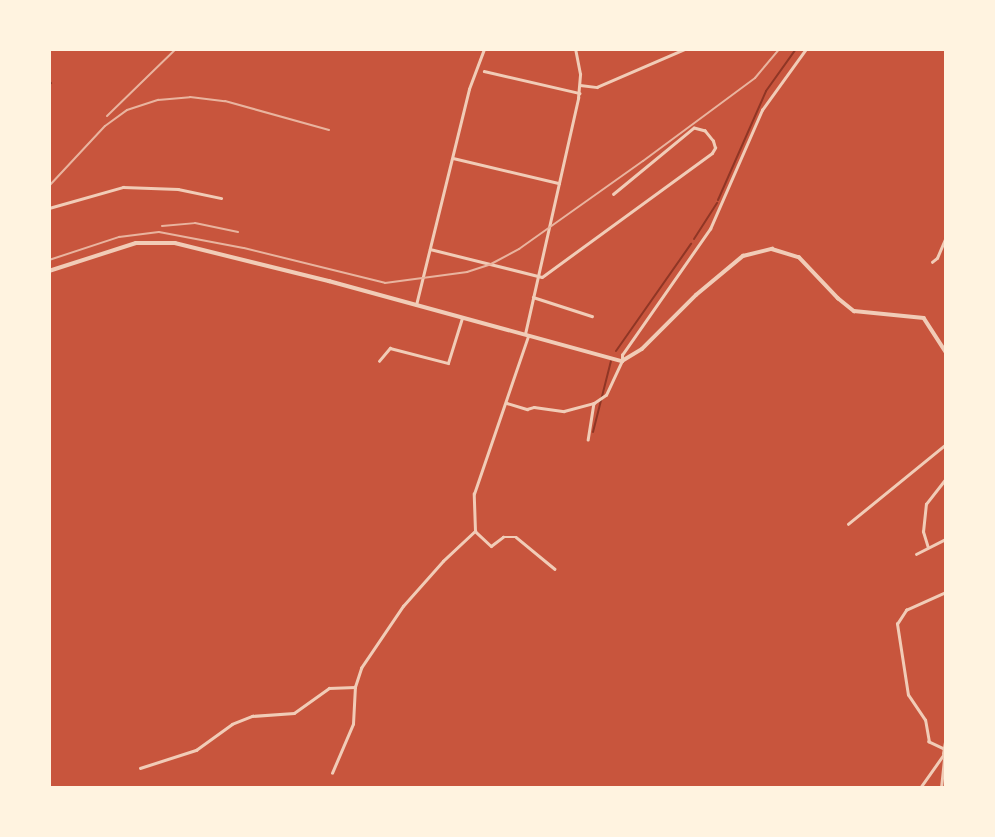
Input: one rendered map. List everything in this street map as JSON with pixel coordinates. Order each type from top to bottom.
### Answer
[{"type":"street","points":[[416,305],[469,89],[484,49]]},
{"type":"street","points":[[555,569],[516,537],[503,537],[491,546],[475,531],[472,501],[527,334],[579,93],[575,49]]},
{"type":"street","points":[[580,85],[597,87],[685,49]]},
{"type":"street","points":[[506,403],[527,409],[534,407],[564,411],[601,399],[622,361],[622,355],[710,229],[762,110],[806,49]]},
{"type":"street","points":[[484,71],[579,93]]},
{"type":"street","points":[[538,278],[712,153],[713,141],[705,131],[694,128],[614,194]]},
{"type":"street","points":[[453,158],[559,183]]},
{"type":"street","points":[[49,208],[123,187],[177,189],[221,198]]},
{"type":"street","points":[[932,262],[937,258],[946,237]]},
{"type":"street","points":[[49,271],[136,243],[164,242],[250,261],[622,361],[642,349],[696,295],[743,256],[772,249],[799,257],[855,311],[924,318],[946,352]]},
{"type":"street","points":[[430,249],[538,278]]},
{"type":"street","points":[[533,297],[592,316]]},
{"type":"street","points":[[380,361],[390,348],[448,363],[462,318]]},
{"type":"street","points":[[588,440],[594,403]]},
{"type":"street","points":[[848,524],[946,444]]},
{"type":"street","points":[[928,548],[923,532],[926,504],[946,478]]},
{"type":"street","points":[[332,773],[353,724],[355,687],[361,668],[403,606],[435,568],[475,531]]},
{"type":"street","points":[[916,554],[946,539]]},
{"type":"street","points":[[945,755],[929,742],[925,720],[908,695],[897,624],[906,610],[946,592]]},
{"type":"street","points":[[140,768],[196,750],[232,724],[253,716],[288,715],[310,704],[329,688],[355,687]]},
{"type":"street","points":[[941,788],[946,743]]},
{"type":"street","points":[[920,788],[945,755]]},
{"type":"waterway","points":[[718,200],[766,91],[796,49]]},
{"type":"waterway","points":[[694,239],[717,203]]},
{"type":"waterway","points":[[616,351],[691,244]]},
{"type":"waterway","points":[[593,432],[611,361]]},
{"type":"railway","points":[[107,116],[176,49]]},
{"type":"railway","points":[[49,260],[119,237],[159,232],[244,248],[385,283],[467,272],[491,264],[519,249],[643,161],[755,78],[779,49]]},
{"type":"railway","points":[[49,186],[105,126],[127,110],[158,100],[190,97],[225,101],[329,130]]},
{"type":"railway","points":[[162,226],[195,223],[238,232]]}]
